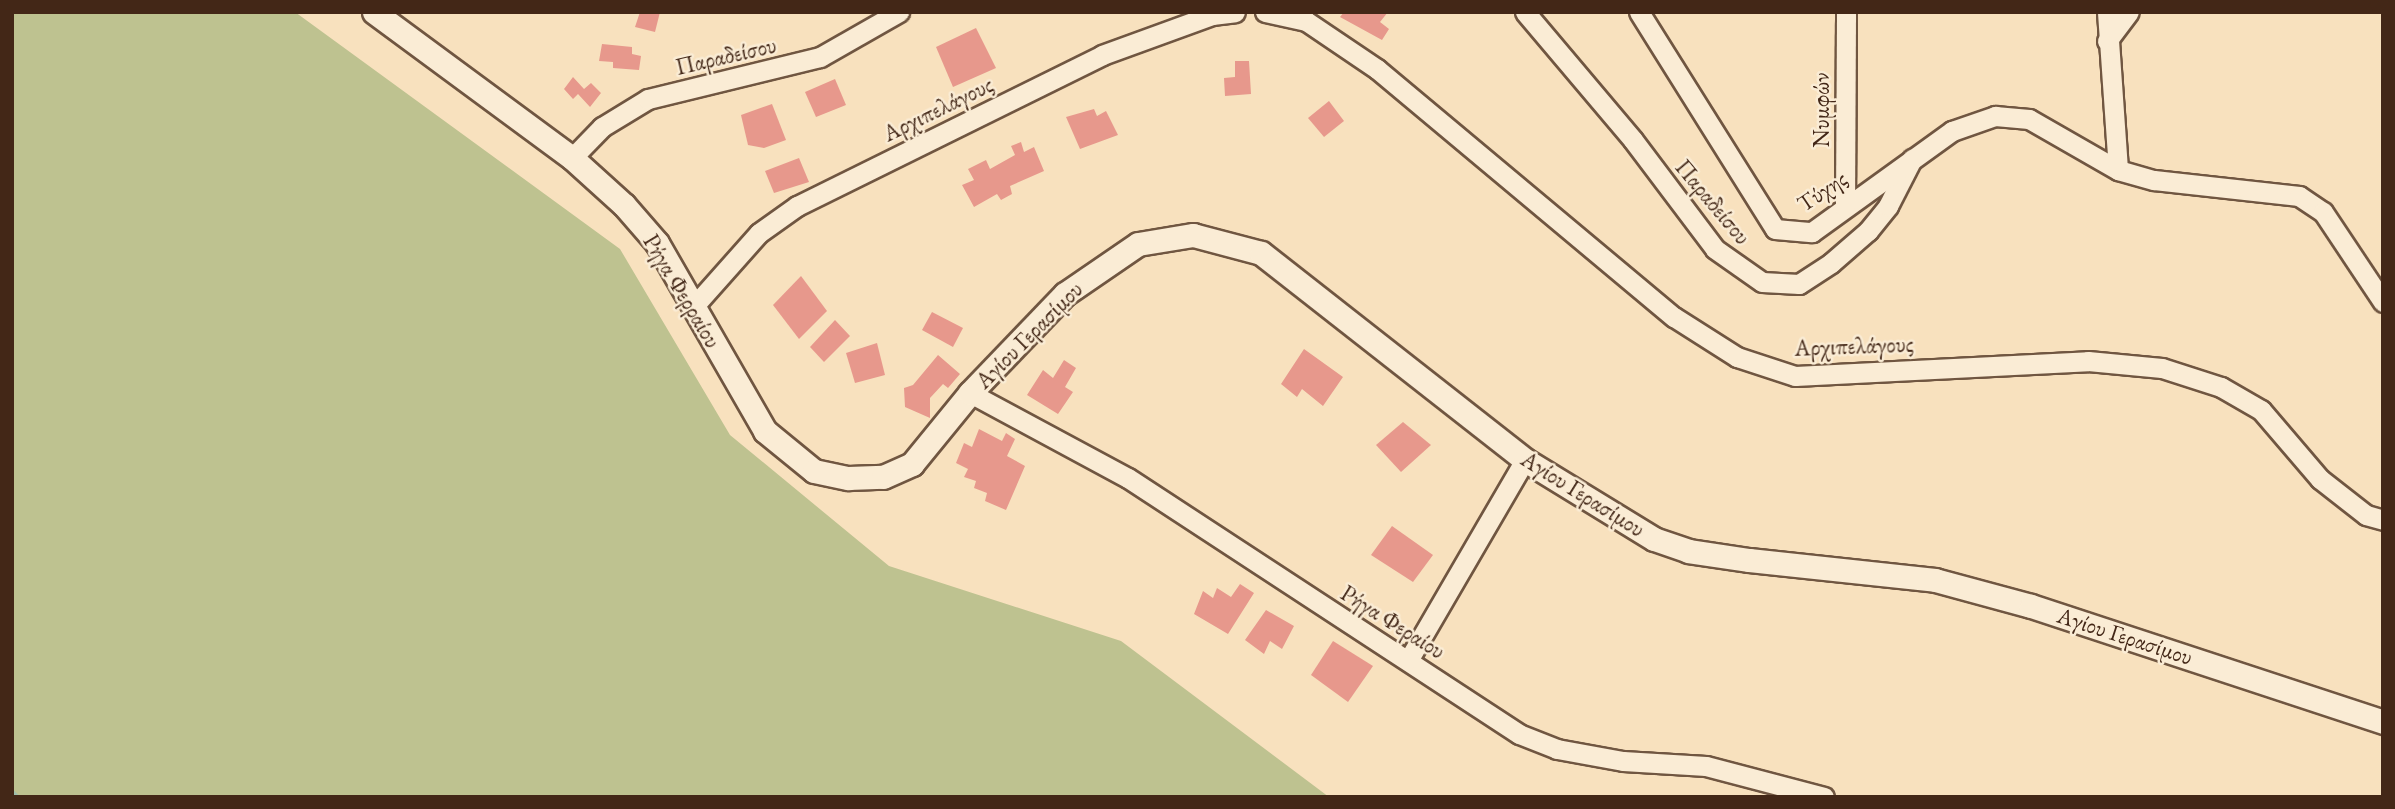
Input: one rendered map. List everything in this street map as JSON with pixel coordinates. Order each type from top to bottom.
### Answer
[{"type":"street","name":"Ρήγα Φερραίου","points":[[374,12],[572,158],[657,243],[765,431],[814,471],[848,478],[883,477],[912,464],[970,393]]},
{"type":"street","name":"Παραδείσου","points":[[572,158],[602,127],[648,99],[820,57],[899,12]]},
{"type":"street","name":"Αρχιπελάγους","points":[[695,305],[759,233],[797,206],[1102,55],[1212,15],[1235,12]]},
{"type":"street","name":"Αρχιπελάγους","points":[[1265,12],[1306,21],[1377,69],[1674,317],[1737,357],[1796,376],[2088,361],[2162,368],[2221,387],[2261,410],[2320,480],[2366,515],[2383,520]]},
{"type":"street","name":"Παραδείσου","points":[[1525,12],[1633,140],[1715,249],[1762,282],[1799,284],[1830,263],[1868,231],[1888,206],[1914,155]]},
{"type":"street","name":"Τύχης","points":[[1639,12],[1775,229],[1812,232],[1914,155],[1952,131],[1995,116],[2029,119],[2118,170],[2154,180],[2300,196],[2323,212],[2383,302]]},
{"type":"street","name":"Νυμφών","points":[[1845,207],[1846,12]]},
{"type":"street","points":[[2107,12],[2118,170]]},
{"type":"street","points":[[2107,41],[2129,12]]},
{"type":"street","name":"Αγίου Γερασίμου","points":[[970,393],[1065,294],[1113,258],[1138,244],[1193,235],[1261,253],[1525,460],[1615,520],[1688,551],[1936,580],[2031,606],[2383,723]]},
{"type":"street","name":"Ρήγα Φεραίου","points":[[970,393],[1128,478],[1353,627],[1409,659],[1519,734],[1557,749],[1623,761],[1706,766],[1824,797]]},
{"type":"street","points":[[1409,659],[1525,460]]},
{"type":"green space","points":[[12,12],[295,12],[620,249],[730,435],[889,566],[1121,641],[1329,797],[12,797]]},
{"type":"building","points":[[640,12],[660,12],[655,32],[635,27]]},
{"type":"building","points":[[1344,12],[1388,12],[1380,22],[1389,29],[1382,40],[1340,17]]},
{"type":"building","points":[[976,28],[996,68],[953,87],[936,47]]},
{"type":"building","points":[[602,44],[632,47],[632,54],[641,56],[639,70],[613,68],[613,62],[599,61]]},
{"type":"building","points":[[1235,61],[1249,61],[1251,94],[1225,96],[1224,78],[1235,77]]},
{"type":"building","points":[[573,77],[584,89],[591,83],[601,93],[590,107],[578,94],[573,99],[564,89]]},
{"type":"building","points":[[835,79],[846,105],[816,117],[805,92]]},
{"type":"building","points":[[1329,101],[1344,121],[1324,137],[1308,118]]},
{"type":"building","points":[[772,104],[786,140],[764,148],[748,145],[741,115]]},
{"type":"building","points":[[1094,109],[1097,116],[1106,111],[1118,135],[1080,149],[1066,117]]},
{"type":"building","points":[[1021,142],[1024,152],[1034,147],[1044,171],[1010,186],[1012,194],[1001,200],[997,194],[974,207],[962,185],[974,180],[968,169],[986,160],[990,169],[1015,155],[1011,146]]},
{"type":"building","points":[[799,158],[809,182],[774,193],[765,171]]},
{"type":"building","points":[[801,276],[827,311],[799,339],[773,305]]},
{"type":"building","points":[[932,312],[963,328],[953,347],[922,330]]},
{"type":"building","points":[[835,320],[850,336],[824,362],[810,347]]},
{"type":"building","points":[[877,343],[885,375],[855,383],[846,353]]},
{"type":"building","points":[[1304,349],[1343,377],[1323,406],[1302,389],[1297,397],[1281,384]]},
{"type":"building","points":[[938,355],[960,374],[948,388],[943,384],[930,398],[930,418],[905,407],[904,388],[913,385]]},
{"type":"building","points":[[1064,360],[1076,368],[1065,387],[1073,392],[1058,414],[1027,395],[1043,370],[1053,378]]},
{"type":"building","points":[[1403,422],[1431,445],[1401,472],[1376,445]]},
{"type":"building","points":[[979,429],[1002,441],[1006,433],[1015,439],[1007,456],[1025,466],[1006,510],[985,501],[987,493],[974,488],[976,481],[964,477],[968,469],[956,463],[964,443],[972,447]]},
{"type":"building","points":[[1392,526],[1433,555],[1413,582],[1371,555]]},
{"type":"building","points":[[1240,584],[1254,593],[1228,634],[1194,614],[1203,591],[1213,598],[1217,588],[1231,597]]},
{"type":"building","points":[[1266,610],[1294,626],[1282,649],[1270,641],[1264,654],[1245,640]]},
{"type":"building","points":[[1333,641],[1373,666],[1348,702],[1311,675]]},
{"type":"waterway","points":[[12,792],[17,797]]}]
